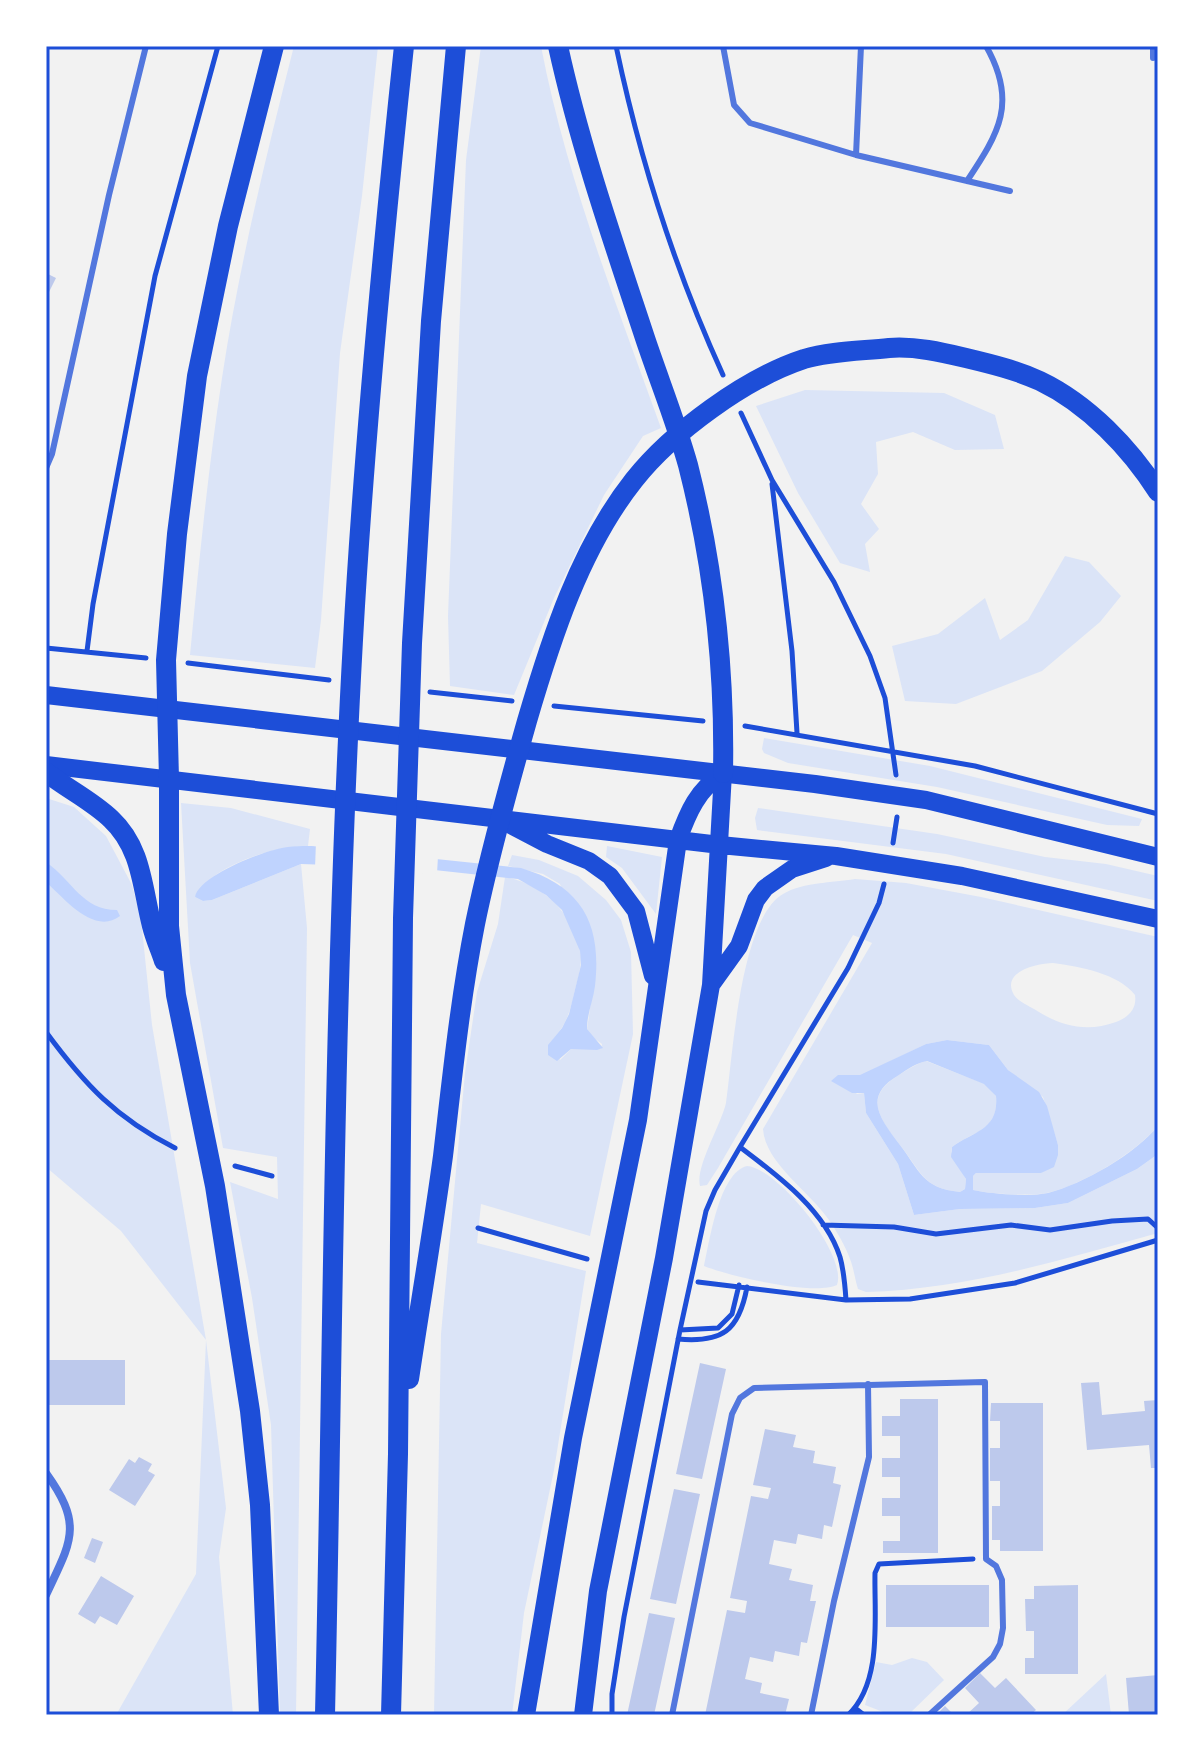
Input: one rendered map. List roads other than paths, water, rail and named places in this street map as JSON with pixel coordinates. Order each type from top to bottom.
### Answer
[{"type":"highway","points":[[269,1715],[260,1505],[250,1411],[215,1186],[176,995],[169,926],[166,660],[177,534],[197,376],[228,226],[274,46]]},
{"type":"highway","points":[[325,1715],[342,915],[353,640],[377,302],[404,46]]},
{"type":"highway","points":[[391,1715],[398,1454],[403,918],[412,643],[431,321],[456,46]]},
{"type":"highway","points":[[558,46],[574,120],[687,462],[705,539],[718,623],[724,723],[723,773]]},
{"type":"highway","points":[[398,1454],[475,925],[509,783],[544,664],[584,565],[635,479],[671,442],[713,408],[757,380],[804,359],[905,347],[997,365],[1042,382],[1108,430],[1158,492]]},
{"type":"highway","points":[[46,772],[92,802],[114,821],[131,843],[140,867],[152,927],[176,995]]},
{"type":"main road","points":[[46,695],[723,773],[926,800],[1158,857]]},
{"type":"main road","points":[[46,765],[836,856],[978,879],[1158,919]]},
{"type":"main road","points":[[526,1715],[573,1438],[638,1120],[678,840],[698,795],[709,782],[723,773]]},
{"type":"main road","points":[[583,1715],[598,1591],[664,1258],[711,985],[723,773]]},
{"type":"main road","points":[[498,818],[547,844],[589,861],[610,876],[636,911],[656,986]]},
{"type":"main road","points":[[711,985],[739,946],[756,900],[765,888],[792,869],[836,856]]},
{"type":"street","points":[[46,1473],[70,1514],[70,1543],[46,1595]]},
{"type":"lane","points":[[46,468],[52,454],[109,195],[146,46]]},
{"type":"lane","points":[[723,46],[734,105],[750,123],[856,155],[1010,191]]},
{"type":"lane","points":[[856,155],[861,46]]},
{"type":"lane","points":[[967,181],[993,143],[1004,106],[997,66],[986,46]]},
{"type":"lane","points":[[1153,46],[1153,58]]},
{"type":"lane","points":[[672,1715],[732,1414],[740,1398],[754,1388],[985,1382],[986,1559],[996,1566],[1002,1580],[1003,1628],[993,1657],[929,1715]]},
{"type":"lane","points":[[811,1715],[834,1601],[869,1457],[868,1384]]},
{"type":"water","points":[[312,846],[521,868],[559,885],[584,910],[591,926],[596,964],[587,1029],[603,1048],[571,1049],[557,1061],[548,1055],[548,1045],[569,1014],[581,965],[580,951],[562,910],[546,895],[518,879],[416,868],[301,864],[212,900],[203,901],[195,897],[206,882],[241,862],[279,849]]},
{"type":"water","points":[[46,862],[86,900],[105,909],[117,910],[120,916],[110,921],[100,921],[70,905],[46,882]]},
{"type":"water","points":[[947,1040],[989,1045],[1008,1070],[1039,1092],[1047,1106],[1058,1145],[1054,1167],[1041,1173],[976,1173],[973,1176],[973,1190],[1031,1195],[1062,1189],[1122,1157],[1158,1126],[1158,1154],[1137,1169],[1068,1203],[1035,1208],[960,1209],[914,1215],[898,1164],[866,1113],[864,1093],[852,1093],[831,1081],[838,1075],[860,1075],[926,1044]],"holes":[[[927,1061],[984,1084],[996,1096],[993,1116],[983,1128],[952,1147],[951,1157],[966,1179],[965,1189],[960,1192],[937,1187],[923,1177],[886,1126],[878,1108],[880,1092],[887,1083]]]}]
